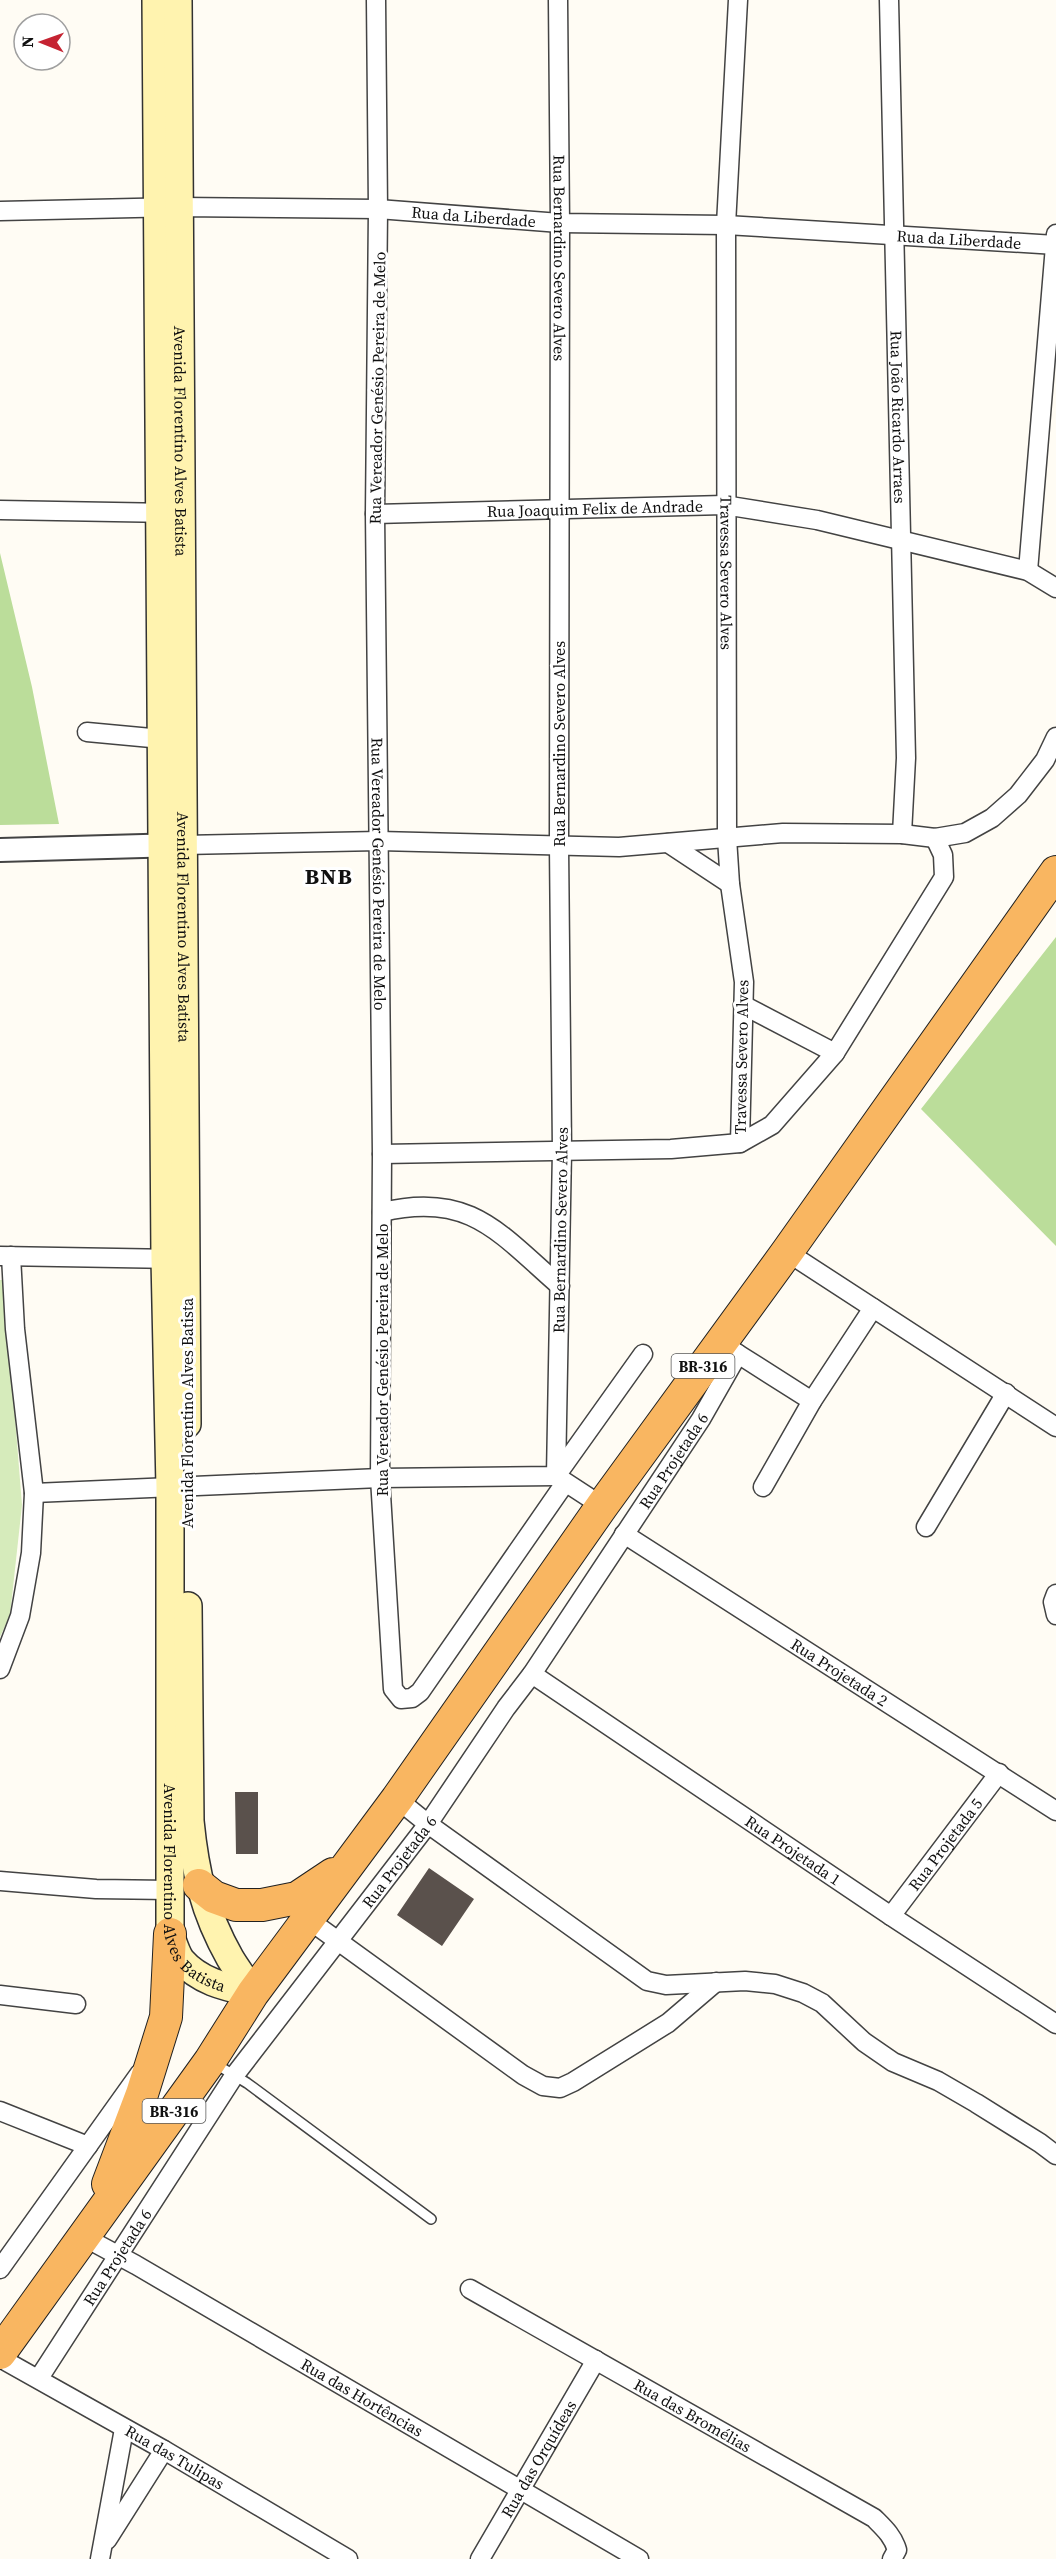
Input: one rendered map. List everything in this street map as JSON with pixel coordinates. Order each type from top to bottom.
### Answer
[{"type":"highway","name":"BR-316","points":[[0,2353],[88,2231],[222,2068],[253,1993],[397,1799],[602,1506],[729,1348],[787,1252],[1056,872]]},
{"type":"highway","points":[[184,1888],[236,1905],[262,1905],[297,1898],[351,1861]]},
{"type":"highway","points":[[88,2231],[157,2050],[166,2017],[170,1934]]},
{"type":"main road","name":"Avenida Florentino Alves Batista","points":[[156,0],[169,208]]},
{"type":"main road","name":"Avenida Florentino Alves Batista","points":[[178,0],[169,208],[180,1820],[184,1888],[170,1934],[180,1959],[201,1977],[219,1985],[253,1993]]},
{"type":"main road","name":"Avenida Florentino Alves Batista","points":[[171,513],[162,739],[173,845]]},
{"type":"main road","name":"Avenida Florentino Alves Batista","points":[[184,1888],[213,1925],[253,1993]]},
{"type":"street","name":"Rua Vereador Genésio Pereira de Melo","points":[[376,0],[378,210],[375,514],[382,1154],[380,1478],[393,1689],[400,1699],[412,1698],[420,1692],[560,1480]]},
{"type":"street","name":"Rua Bernardino Severo Alves","points":[[558,0],[559,846],[562,1150],[560,1480]]},
{"type":"street","name":"Travessa Severo Alves","points":[[738,0],[726,225],[724,505],[727,838],[730,884],[744,981],[740,1143]]},
{"type":"street","name":"Rua João Ricardo Arraes","points":[[889,0],[906,758],[902,834]]},
{"type":"street","name":"Rua da Liberdade","points":[[0,211],[169,208],[378,210],[560,224],[726,225],[895,235],[1056,241]]},
{"type":"street","points":[[1028,571],[1056,241]]},
{"type":"street","name":"Rua Joaquim Felix de Andrade","points":[[375,514],[724,505],[817,520],[1028,571],[1056,588]]},
{"type":"street","points":[[0,510],[171,513]]},
{"type":"street","points":[[87,732],[162,739]]},
{"type":"street","points":[[0,850],[379,841],[619,847],[783,833],[902,834],[935,838],[966,833],[992,818],[1018,795],[1045,760],[1056,737]]},
{"type":"street","points":[[382,1154],[671,1149],[740,1143],[772,1125],[835,1053],[944,877],[943,855],[935,838]]},
{"type":"street","points":[[668,843],[730,884]]},
{"type":"street","points":[[743,1005],[835,1053]]},
{"type":"street","points":[[382,1212],[403,1207],[436,1207],[471,1214],[492,1227],[560,1286]]},
{"type":"street","points":[[787,1252],[1056,1427]]},
{"type":"street","points":[[0,1669],[20,1616],[31,1553],[34,1493],[5,1256],[175,1259]]},
{"type":"street","points":[[763,1487],[812,1401],[873,1308]]},
{"type":"street","points":[[729,1348],[812,1401]]},
{"type":"street","name":"Rua Projetada 6","points":[[39,2378],[119,2256],[222,2068],[337,1941],[428,1824],[506,1708],[532,1674],[701,1419],[729,1348]]},
{"type":"street","points":[[560,1480],[643,1354]]},
{"type":"street","points":[[926,1527],[1006,1393]]},
{"type":"street","points":[[34,1493],[380,1478],[560,1480],[602,1506]]},
{"type":"street","name":"Rua Projetada 2","points":[[624,1534],[1056,1811]]},
{"type":"street","points":[[1056,1594],[1053,1602],[1056,1615]]},
{"type":"street","name":"Rua Projetada 1","points":[[532,1674],[891,1917],[1056,2024]]},
{"type":"street","name":"Rua Projetada 5","points":[[891,1917],[999,1773]]},
{"type":"street","points":[[397,1799],[428,1824],[647,1981],[666,1985],[745,1981],[775,1984],[803,1993],[822,2003],[864,2042],[893,2062],[938,2082],[976,2103],[1040,2143],[1056,2156]]},
{"type":"street","points":[[1,1886],[96,1889],[184,1888]]},
{"type":"street","points":[[309,1920],[524,2075],[543,2086],[560,2088],[668,2023],[716,1982]]},
{"type":"street","points":[[0,1995],[76,2004]]},
{"type":"street","points":[[0,2269],[157,2050]]},
{"type":"street","points":[[0,2111],[88,2146]]},
{"type":"street","name":"Rua das Hortências","points":[[88,2231],[119,2256],[639,2559]]},
{"type":"street","name":"Rua das Bromélias","points":[[470,2289],[874,2518],[894,2541],[897,2550],[892,2559]]},
{"type":"street","name":"Rua das Tulipas","points":[[0,2358],[164,2450],[348,2559]]},
{"type":"street","name":"Rua das Orquídeas","points":[[480,2559],[596,2360]]},
{"type":"street","points":[[101,2553],[124,2429]]},
{"type":"street","points":[[101,2553],[164,2450]]},
{"type":"lane","points":[[222,2068],[431,2219]]},
{"type":"green space","points":[[0,553],[32,687],[59,824],[0,825]]},
{"type":"green space","points":[[1056,937],[1056,1246],[921,1109]]},
{"type":"green space","points":[[0,1280],[4,1280],[22,1505],[10,1615],[0,1637]]},
{"type":"building","points":[[235,1792],[258,1792],[258,1854],[236,1854]]},
{"type":"building","points":[[429,1868],[474,1899],[442,1946],[397,1915]]},
{"type":"district","name":"BNB","points":[[329,876]]}]
